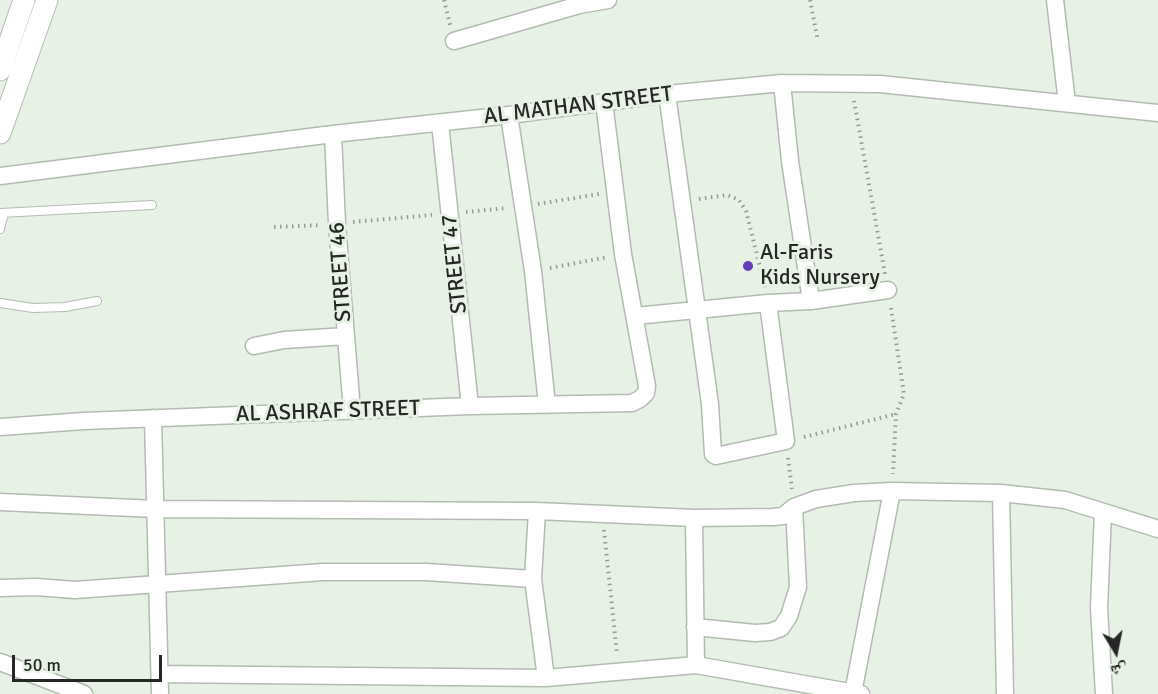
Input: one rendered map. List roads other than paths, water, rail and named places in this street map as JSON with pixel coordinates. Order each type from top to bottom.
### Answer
[{"type":"street","points":[[0,70],[24,0]]},
{"type":"street","points":[[0,133],[47,0]]},
{"type":"street","points":[[454,41],[579,5],[608,0]]},
{"type":"street","points":[[1055,0],[1067,103]]},
{"type":"street","name":"AL MATHAN STREET","points":[[0,176],[667,94],[782,83],[851,82],[1158,113]]},
{"type":"street","points":[[782,83],[790,161],[811,301]]},
{"type":"street","points":[[667,94],[698,311],[715,455],[786,441],[768,303]]},
{"type":"street","points":[[604,102],[614,192],[635,316],[811,301],[888,290]]},
{"type":"street","points":[[509,115],[534,271],[547,405]]},
{"type":"street","name":"STREET 47","points":[[440,123],[470,406]]},
{"type":"street","name":"STREET 46","points":[[333,134],[337,224],[352,411]]},
{"type":"street","name":"AL ASHRAF STREET","points":[[0,427],[153,418],[470,406],[632,403],[646,393],[647,386],[635,316]]},
{"type":"street","points":[[254,346],[284,340],[346,336]]},
{"type":"street","points":[[153,418],[160,694]]},
{"type":"street","points":[[0,502],[156,509],[537,511],[694,518],[783,516],[794,507],[816,499],[892,491],[1001,493],[1065,500],[1158,529]]},
{"type":"street","points":[[160,674],[546,678],[696,665],[857,693],[892,491]]},
{"type":"street","points":[[1001,493],[1005,694]]},
{"type":"street","points":[[695,627],[755,633],[770,632],[781,628],[789,616],[798,587],[794,507]]},
{"type":"street","points":[[537,511],[533,579],[546,678]]},
{"type":"street","points":[[1104,512],[1099,608],[1104,694]]},
{"type":"street","points":[[694,518],[696,665]]},
{"type":"street","points":[[0,588],[36,587],[75,590],[323,572],[426,572],[533,579]]},
{"type":"street","points":[[0,663],[84,694]]},
{"type":"lane","points":[[0,229],[2,213],[152,205]]},
{"type":"lane","points":[[0,303],[33,308],[65,307],[97,301]]},
{"type":"place","name":"Al-Faris Kids Nursery","points":[[748,266]]}]
